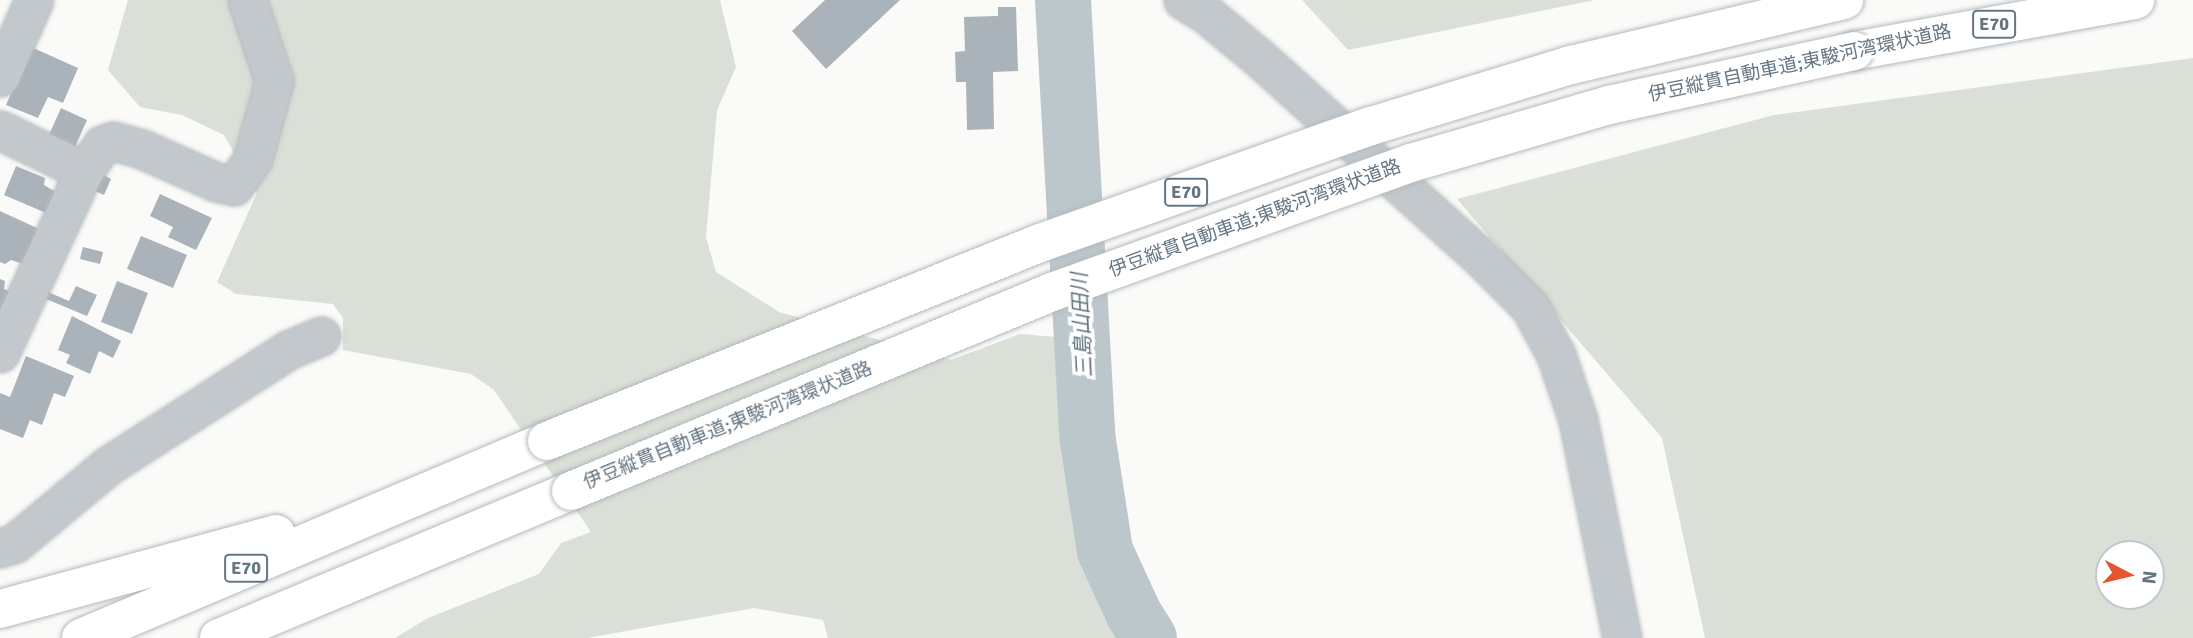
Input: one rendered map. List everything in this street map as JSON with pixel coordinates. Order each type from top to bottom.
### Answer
[{"type":"highway","name":"E70","points":[[81,638],[410,497],[1040,243],[1371,126],[1571,65],[1844,0]]},
{"type":"highway","name":"伊豆縦貫自動車道;東駿河湾環状道路","points":[[219,638],[1052,292],[1411,163],[1609,105],[1854,51],[2135,0]]},
{"type":"highway","points":[[0,609],[410,497]]},
{"type":"highway","points":[[286,638],[429,550]]},
{"type":"street","points":[[0,77],[34,0]]},
{"type":"street","points":[[0,353],[84,171],[102,145],[113,141],[142,149],[216,182],[234,186],[253,158],[274,81],[247,0]]},
{"type":"street","points":[[1182,0],[1206,14],[1256,56],[1475,252],[1530,307],[1556,355],[1578,420],[1622,638]]},
{"type":"street","points":[[0,130],[84,171]]},
{"type":"street","points":[[0,548],[15,542],[108,466],[288,350],[321,336]]},
{"type":"shaded area","points":[[128,0],[720,0],[736,67],[717,110],[706,237],[716,272],[779,312],[951,360],[1020,334],[1056,337],[1062,370],[1060,409],[1090,479],[1136,638],[828,638],[823,620],[754,608],[587,638],[395,638],[428,618],[539,574],[561,543],[591,532],[494,390],[471,374],[343,350],[343,318],[333,304],[236,294],[217,282],[257,193],[224,135],[182,115],[140,107],[108,70]]},
{"type":"shaded area","points":[[1302,0],[1595,0],[1348,50]]},
{"type":"shaded area","points":[[2193,58],[2193,638],[1705,638],[1662,438],[1457,199],[1774,115]]},
{"type":"building","points":[[825,0],[900,0],[826,69],[792,31]]},
{"type":"building","points":[[998,7],[1016,7],[1018,71],[993,72],[994,129],[967,130],[966,82],[956,82],[955,52],[965,51],[964,17],[998,16]]},
{"type":"building","points":[[31,47],[78,68],[63,103],[48,97],[38,118],[6,105]]},
{"type":"building","points":[[61,108],[87,120],[75,147],[49,135]]},
{"type":"building","points":[[16,166],[45,178],[44,185],[56,192],[46,213],[4,195]]},
{"type":"building","points":[[102,174],[111,179],[104,195],[95,191]]},
{"type":"building","points":[[160,194],[212,218],[196,250],[168,237],[173,227],[150,216]]},
{"type":"building","points":[[0,211],[39,229],[23,264],[11,260],[5,264],[0,262]]},
{"type":"building","points":[[141,236],[187,255],[173,288],[127,269]]},
{"type":"building","points":[[83,247],[103,252],[100,264],[80,259]]},
{"type":"building","points":[[0,279],[5,281],[4,289],[9,291],[0,311]]},
{"type":"building","points":[[117,281],[148,293],[132,334],[101,322]]},
{"type":"building","points":[[76,286],[97,295],[87,316],[46,299],[48,292],[69,301]]},
{"type":"building","points":[[72,316],[121,341],[113,358],[99,351],[90,374],[66,363],[70,355],[58,350]]},
{"type":"building","points":[[26,356],[74,376],[65,397],[54,393],[42,425],[30,420],[23,438],[0,429],[0,393],[10,397]]},
{"type":"waterway","name":"三島山田川","points":[[1063,0],[1088,441],[1105,551],[1134,614],[1149,638]]}]
